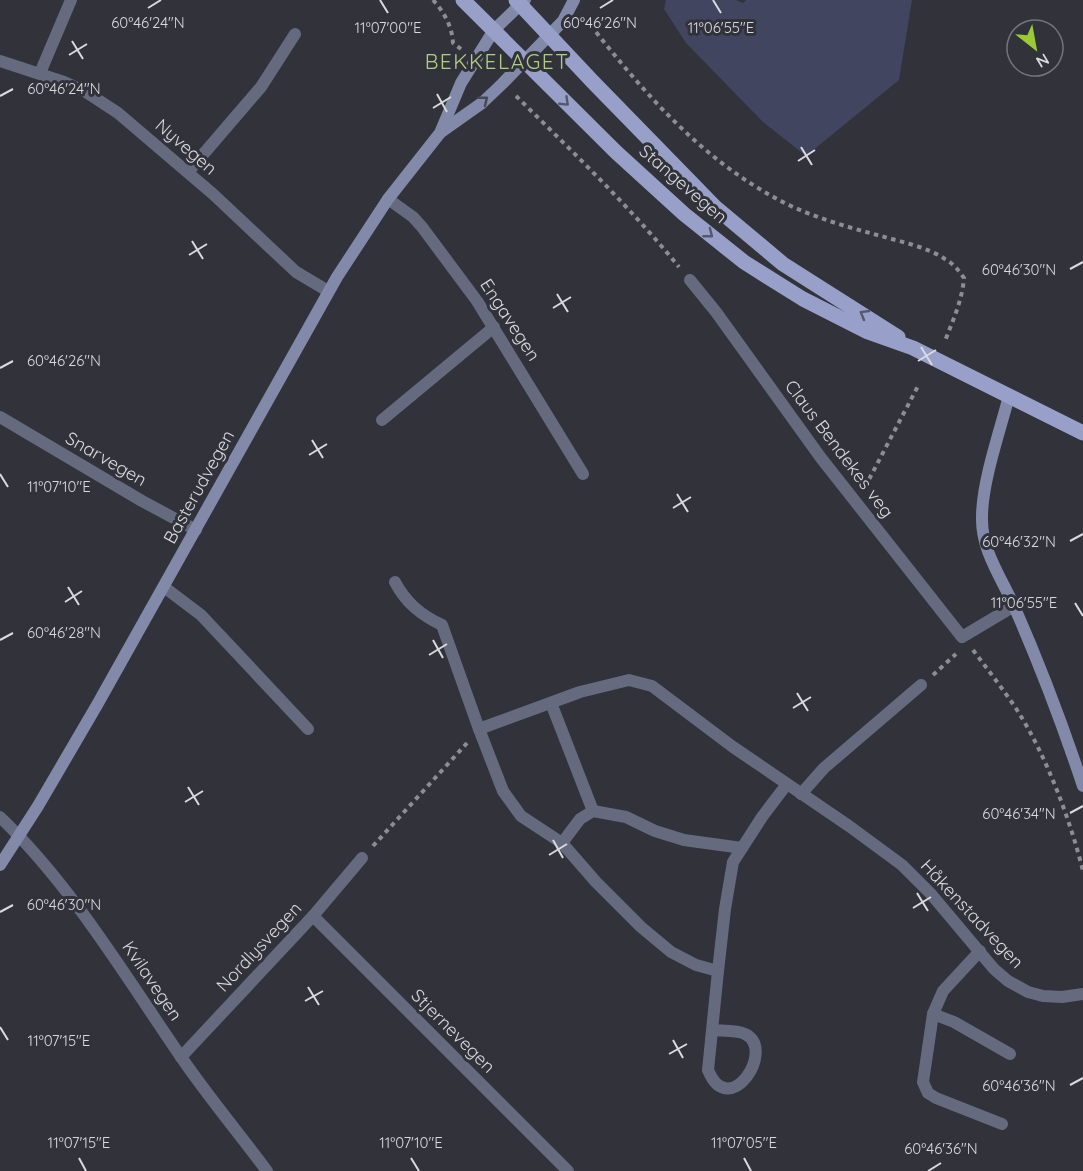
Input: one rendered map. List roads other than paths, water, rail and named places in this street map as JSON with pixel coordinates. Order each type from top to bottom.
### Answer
[{"type":"main road","name":"Stangevegen","points":[[463,0],[616,152],[684,214],[744,262],[803,298],[868,332],[912,348],[1083,433]]},
{"type":"main road","name":"Basterudvegen","points":[[0,865],[68,756],[328,291],[388,199],[440,133],[502,84],[563,21],[573,0]]},
{"type":"main road","name":"Stangevegen","points":[[521,1],[549,35],[716,207],[783,264],[874,320],[912,348]]},
{"type":"main road","name":"Basterudvegen","points":[[440,133],[461,83],[494,30],[521,1]]},
{"type":"main road","points":[[1009,396],[986,486],[982,515],[987,549],[1014,606],[1050,693],[1083,786]]},
{"type":"street","points":[[40,73],[71,0]]},
{"type":"street","points":[[188,172],[261,87],[295,34]]},
{"type":"street","name":"Nyvegen","points":[[0,61],[40,73],[86,92],[118,113],[188,172],[296,272],[328,291]]},
{"type":"street","name":"Engavegen","points":[[388,199],[402,208],[422,227],[477,301],[584,474]]},
{"type":"street","name":"Claus Bendekes veg","points":[[690,280],[716,312],[822,460],[965,640],[1014,606]]},
{"type":"street","points":[[382,420],[494,327]]},
{"type":"street","name":"Snarvegen","points":[[0,417],[196,530]]},
{"type":"street","points":[[395,582],[401,595],[412,607],[428,619],[442,625],[503,791],[521,816],[562,843],[596,882],[671,952],[696,965],[718,971]]},
{"type":"street","points":[[164,587],[201,615],[308,729]]},
{"type":"street","name":"Håkenstadvegen","points":[[479,729],[580,692],[629,680],[652,686],[732,747],[880,848],[916,878],[994,969],[1008,981],[1028,992],[1043,996],[1062,997],[1083,994]]},
{"type":"street","points":[[801,794],[824,768],[921,685]]},
{"type":"street","points":[[550,703],[593,811]]},
{"type":"street","points":[[712,1030],[746,1034],[753,1041],[755,1049],[752,1070],[746,1080],[738,1086],[728,1088],[720,1086],[712,1079],[708,1070],[724,909],[733,862],[787,784]]},
{"type":"street","points":[[562,843],[580,819],[593,811],[626,817],[656,831],[684,840],[742,848]]},
{"type":"street","name":"Kvilavegen","points":[[0,817],[46,868],[104,943],[181,1057],[267,1171]]},
{"type":"street","name":"Nordlysvegen","points":[[181,1057],[313,916],[362,858]]},
{"type":"street","name":"Stjernevegen","points":[[313,916],[568,1171]]},
{"type":"street","points":[[980,951],[943,992],[933,1014],[923,1082],[925,1089],[936,1098],[1002,1124]]},
{"type":"street","points":[[933,1014],[954,1022],[1010,1054]]},
{"type":"district","name":"BEKKELAGET","points":[[497,62]]}]
